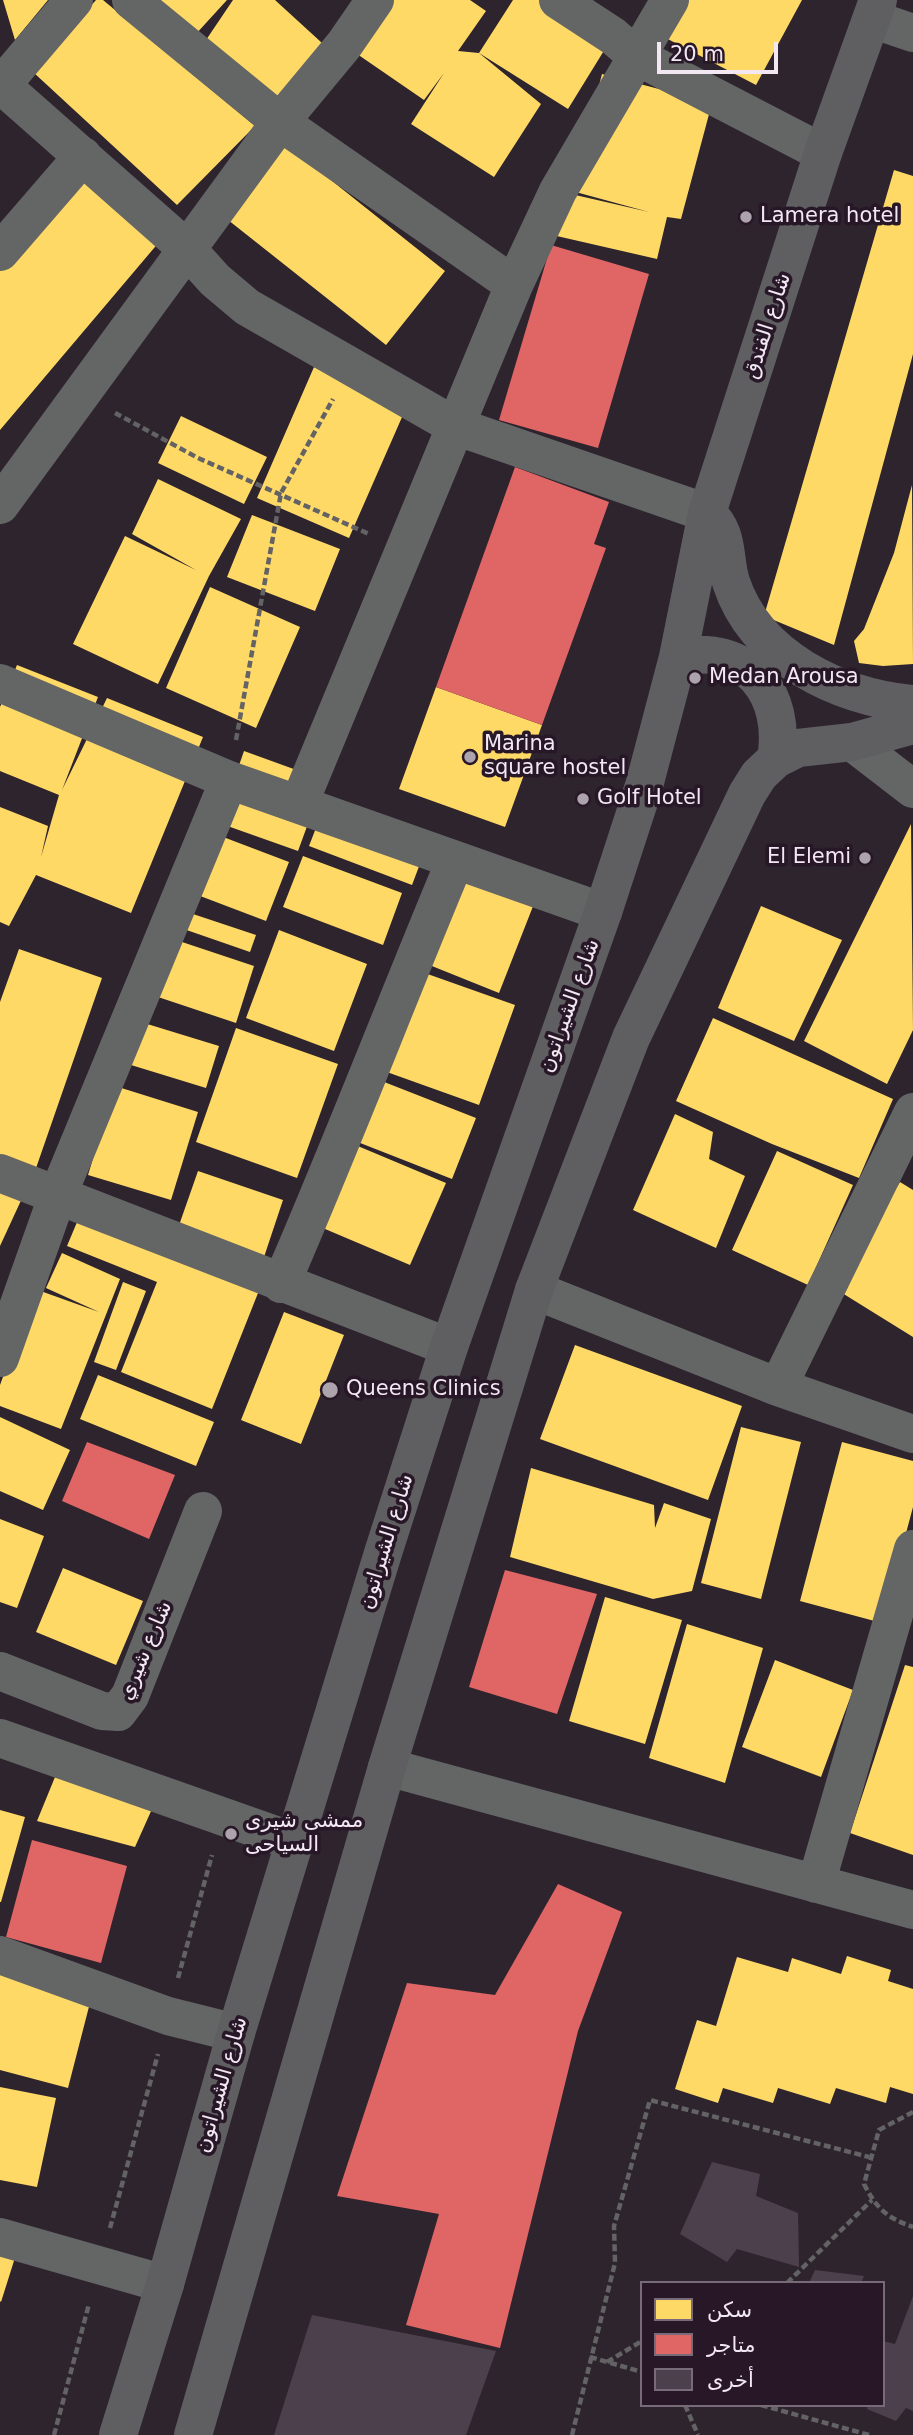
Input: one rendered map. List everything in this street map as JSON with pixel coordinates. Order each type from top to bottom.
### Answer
[{"type":"street","points":[[74,0],[1,85],[187,249],[215,280],[247,307],[455,426],[707,513],[723,533],[731,581],[746,610],[766,637],[817,678],[848,692],[880,701],[913,704]]},
{"type":"street","points":[[131,0],[280,122],[514,285]]},
{"type":"street","points":[[0,505],[280,122],[344,45],[375,0]]},
{"type":"street","points":[[558,0],[613,36],[636,56],[823,153]]},
{"type":"street","points":[[299,804],[514,285],[558,191],[670,0]]},
{"type":"street","points":[[875,10],[913,33]]},
{"type":"street","name":"شارع الفندق","points":[[678,657],[707,513],[823,153],[875,10]]},
{"type":"street","points":[[0,252],[83,156]]},
{"type":"street","points":[[678,657],[695,654],[718,656],[738,664],[756,677],[769,695],[778,716],[776,760]]},
{"type":"street","name":"شارع الشيراتون","points":[[118,2435],[165,2284],[236,2033],[449,1347],[603,912],[644,786],[678,657]]},
{"type":"street","points":[[0,683],[229,780],[603,912]]},
{"type":"street","points":[[193,2435],[387,1767],[534,1290],[631,1038],[747,794],[759,775],[776,760],[798,748],[852,741],[913,725]]},
{"type":"street","points":[[852,741],[913,789]]},
{"type":"street","points":[[0,1358],[57,1197],[229,780]]},
{"type":"street","points":[[281,1284],[334,1161],[370,1066],[455,861]]},
{"type":"street","points":[[778,1387],[913,1112]]},
{"type":"street","points":[[0,1173],[449,1347]]},
{"type":"street","points":[[534,1290],[778,1387],[913,1434]]},
{"type":"street","name":"شارع شيري","points":[[0,1671],[102,1711],[118,1712],[130,1696],[203,1511]]},
{"type":"street","points":[[816,1884],[913,1549]]},
{"type":"street","points":[[0,1738],[295,1842]]},
{"type":"street","points":[[387,1767],[913,1910]]},
{"type":"street","points":[[0,1955],[168,2016],[236,2033]]},
{"type":"street","points":[[0,2237],[165,2284]]},
{"type":"path","points":[[229,780],[281,493],[350,368]]},
{"type":"path","points":[[83,395],[198,457],[405,551]]},
{"type":"path","points":[[54,2435],[223,1818]]},
{"type":"path","points":[[572,2435],[615,2263],[614,2226],[650,2100],[869,2157]]},
{"type":"path","points":[[913,2112],[879,2130],[869,2157],[864,2184],[872,2200],[888,2219],[913,2227]]},
{"type":"path","points":[[789,2281],[872,2200]]},
{"type":"path","points":[[606,2362],[640,2342]]},
{"type":"path","points":[[590,2357],[640,2371]]},
{"type":"path","points":[[686,2407],[698,2435]]},
{"type":"path","points":[[768,2407],[869,2435]]},
{"type":"building: سكن","points":[[3,0],[48,0],[15,40]]},
{"type":"building: سكن","points":[[96,0],[103,0],[255,126],[177,205],[33,72]]},
{"type":"building: سكن","points":[[156,0],[227,0],[195,35]]},
{"type":"building: سكن","points":[[233,0],[275,0],[322,43],[278,104],[206,40]]},
{"type":"building: سكن","points":[[375,0],[470,0],[486,11],[458,51],[479,53],[541,104],[494,177],[411,124],[444,73],[424,100],[344,45]]},
{"type":"building: سكن","points":[[513,0],[555,0],[613,36],[568,109],[479,53]]},
{"type":"building: سكن","points":[[681,0],[802,0],[756,85],[662,36]]},
{"type":"building: سكن","points":[[602,74],[712,103],[681,219],[667,217],[657,259],[548,234],[558,191],[649,212],[572,191]]},
{"type":"building: سكن","points":[[282,141],[445,271],[386,345],[223,216]]},
{"type":"building: سكن","points":[[894,170],[913,176],[913,354],[834,645],[764,616]]},
{"type":"building: سكن","points":[[82,176],[160,241],[0,430],[0,268]]},
{"type":"building: سكن","points":[[314,367],[406,408],[349,538],[257,498]]},
{"type":"building: سكن","points":[[181,416],[267,457],[244,504],[158,463]]},
{"type":"building: سكن","points":[[158,479],[241,519],[209,576],[158,684],[73,644],[125,536],[196,570],[132,534]]},
{"type":"building: سكن","points":[[912,485],[913,664],[883,666],[859,663],[854,641],[864,629],[894,553]]},
{"type":"building: سكن","points":[[252,515],[340,549],[315,611],[227,577]]},
{"type":"building: سكن","points":[[210,587],[300,627],[256,728],[166,688]]},
{"type":"building: سكن","points":[[17,665],[98,697],[62,790],[107,698],[203,737],[131,913],[36,875],[9,926],[0,922],[0,807],[48,826],[41,857],[59,795],[0,771],[0,707]]},
{"type":"building: سكن","name":"Marina square hostel","points":[[436,687],[542,725],[505,827],[399,789]]},
{"type":"building: سكن","points":[[244,751],[324,780],[298,851],[219,823]]},
{"type":"building: سكن","points":[[326,802],[429,840],[412,885],[309,846]]},
{"type":"building: سكن","points":[[911,824],[913,1030],[887,1084],[804,1041]]},
{"type":"building: سكن","points":[[210,832],[289,862],[266,921],[187,891]]},
{"type":"building: سكن","points":[[447,855],[539,891],[499,993],[407,956]]},
{"type":"building: سكن","points":[[303,856],[402,893],[383,945],[283,907]]},
{"type":"building: سكن","points":[[761,906],[842,940],[794,1041],[718,1008]]},
{"type":"building: سكن","points":[[181,910],[256,935],[250,952],[175,926]]},
{"type":"building: سكن","points":[[279,930],[367,964],[334,1051],[246,1018]]},
{"type":"building: سكن","points":[[167,937],[254,966],[236,1023],[149,994]]},
{"type":"building: سكن","points":[[19,949],[102,978],[35,1171],[0,1159],[0,1002]]},
{"type":"building: سكن","points":[[405,966],[515,1005],[479,1105],[370,1066]]},
{"type":"building: سكن","points":[[713,1018],[893,1099],[859,1178],[772,1144],[676,1101]]},
{"type":"building: سكن","points":[[144,1023],[219,1046],[206,1088],[131,1065]]},
{"type":"building: سكن","points":[[236,1028],[338,1064],[297,1178],[196,1142]]},
{"type":"building: سكن","points":[[374,1078],[476,1118],[452,1179],[350,1139]]},
{"type":"building: سكن","points":[[115,1086],[198,1112],[171,1200],[88,1175]]},
{"type":"building: سكن","points":[[675,1114],[713,1132],[709,1159],[745,1176],[716,1248],[633,1210]]},
{"type":"building: سكن","points":[[353,1144],[446,1183],[410,1265],[318,1226]]},
{"type":"building: سكن","points":[[777,1151],[853,1185],[808,1285],[732,1250]]},
{"type":"building: سكن","points":[[198,1171],[283,1200],[263,1260],[177,1231]]},
{"type":"building: سكن","points":[[900,1182],[913,1190],[913,1337],[834,1288]]},
{"type":"building: سكن","points":[[0,1184],[24,1194],[0,1246]]},
{"type":"building: سكن","points":[[80,1215],[260,1288],[212,1409],[121,1372],[157,1282],[67,1246]]},
{"type":"building: سكن","points":[[62,1253],[120,1279],[61,1429],[0,1406],[0,1385],[35,1289],[99,1312],[46,1288]]},
{"type":"building: سكن","points":[[123,1282],[146,1291],[116,1370],[94,1362]]},
{"type":"building: سكن","points":[[284,1312],[344,1335],[301,1444],[241,1420]]},
{"type":"building: سكن","points":[[575,1345],[742,1406],[708,1500],[540,1439]]},
{"type":"building: سكن","points":[[98,1375],[214,1422],[196,1466],[80,1419]]},
{"type":"building: سكن","points":[[0,1417],[70,1450],[43,1510],[0,1491]]},
{"type":"building: سكن","points":[[741,1427],[801,1442],[761,1599],[701,1583]]},
{"type":"building: سكن","points":[[842,1442],[913,1461],[913,1507],[882,1623],[800,1601]]},
{"type":"building: سكن","points":[[531,1468],[654,1505],[655,1528],[664,1503],[711,1519],[692,1591],[653,1599],[510,1557]]},
{"type":"building: سكن","points":[[0,1519],[44,1536],[17,1608],[0,1602]]},
{"type":"building: سكن","points":[[63,1568],[143,1601],[116,1665],[36,1632]]},
{"type":"building: سكن","points":[[605,1597],[682,1620],[645,1744],[569,1721]]},
{"type":"building: سكن","points":[[687,1624],[763,1648],[725,1783],[649,1758]]},
{"type":"building: سكن","points":[[775,1660],[853,1690],[821,1777],[742,1747]]},
{"type":"building: سكن","points":[[905,1665],[913,1667],[913,1855],[850,1833]]},
{"type":"building: سكن","points":[[55,1777],[152,1809],[135,1847],[37,1821]]},
{"type":"building: سكن","points":[[0,1810],[25,1817],[1,1902],[0,1902]]},
{"type":"building: سكن","points":[[847,1956],[891,1970],[888,1981],[913,1989],[913,2094],[890,2087],[886,2103],[836,2088],[830,2104],[778,2088],[773,2103],[723,2088],[718,2103],[675,2089],[697,2020],[716,2026],[737,1957],[788,1972],[792,1958],[841,1974]]},
{"type":"building: سكن","points":[[0,1971],[92,1995],[68,2088],[0,2070]]},
{"type":"building: سكن","points":[[0,2087],[56,2098],[37,2187],[0,2180]]},
{"type":"building: سكن","points":[[0,2239],[19,2245],[1,2302],[0,2301]]},
{"type":"building: متاجر","points":[[551,245],[649,274],[598,448],[499,420]]},
{"type":"building: متاجر","points":[[515,467],[609,502],[594,544],[606,548],[542,725],[436,687]]},
{"type":"building: متاجر","points":[[87,1442],[175,1475],[149,1539],[62,1501]]},
{"type":"building: متاجر","points":[[505,1570],[597,1594],[557,1714],[469,1687]]},
{"type":"building: متاجر","points":[[32,1840],[127,1866],[101,1963],[6,1937]]},
{"type":"building: متاجر","points":[[558,1884],[622,1912],[578,2031],[500,2348],[406,2325],[439,2214],[337,2196],[407,1983],[495,1995]]},
{"type":"building: أخرى","points":[[712,2162],[760,2174],[756,2196],[798,2213],[799,2267],[737,2249],[727,2262],[680,2234]]},
{"type":"building: أخرى","points":[[815,2270],[864,2276],[862,2281],[810,2281]]},
{"type":"building: أخرى","points":[[913,2296],[913,2411],[906,2408],[896,2421],[867,2409],[885,2407],[885,2342],[895,2344]]},
{"type":"building: أخرى","points":[[312,2315],[496,2351],[466,2435],[274,2435]]},
{"type":"place","name":"Lamera hotel","points":[[746,217]]},
{"type":"place","name":"Medan Arousa","points":[[695,678]]},
{"type":"place","name":"Marina square hostel","points":[[470,757]]},
{"type":"place","name":"Golf Hotel","points":[[583,799]]},
{"type":"place","name":"El Elemi","points":[[865,858]]},
{"type":"place","name":"Queens Clinics","points":[[330,1390]]},
{"type":"place","name":"ممشى شيرى السياحى","points":[[231,1834]]}]
